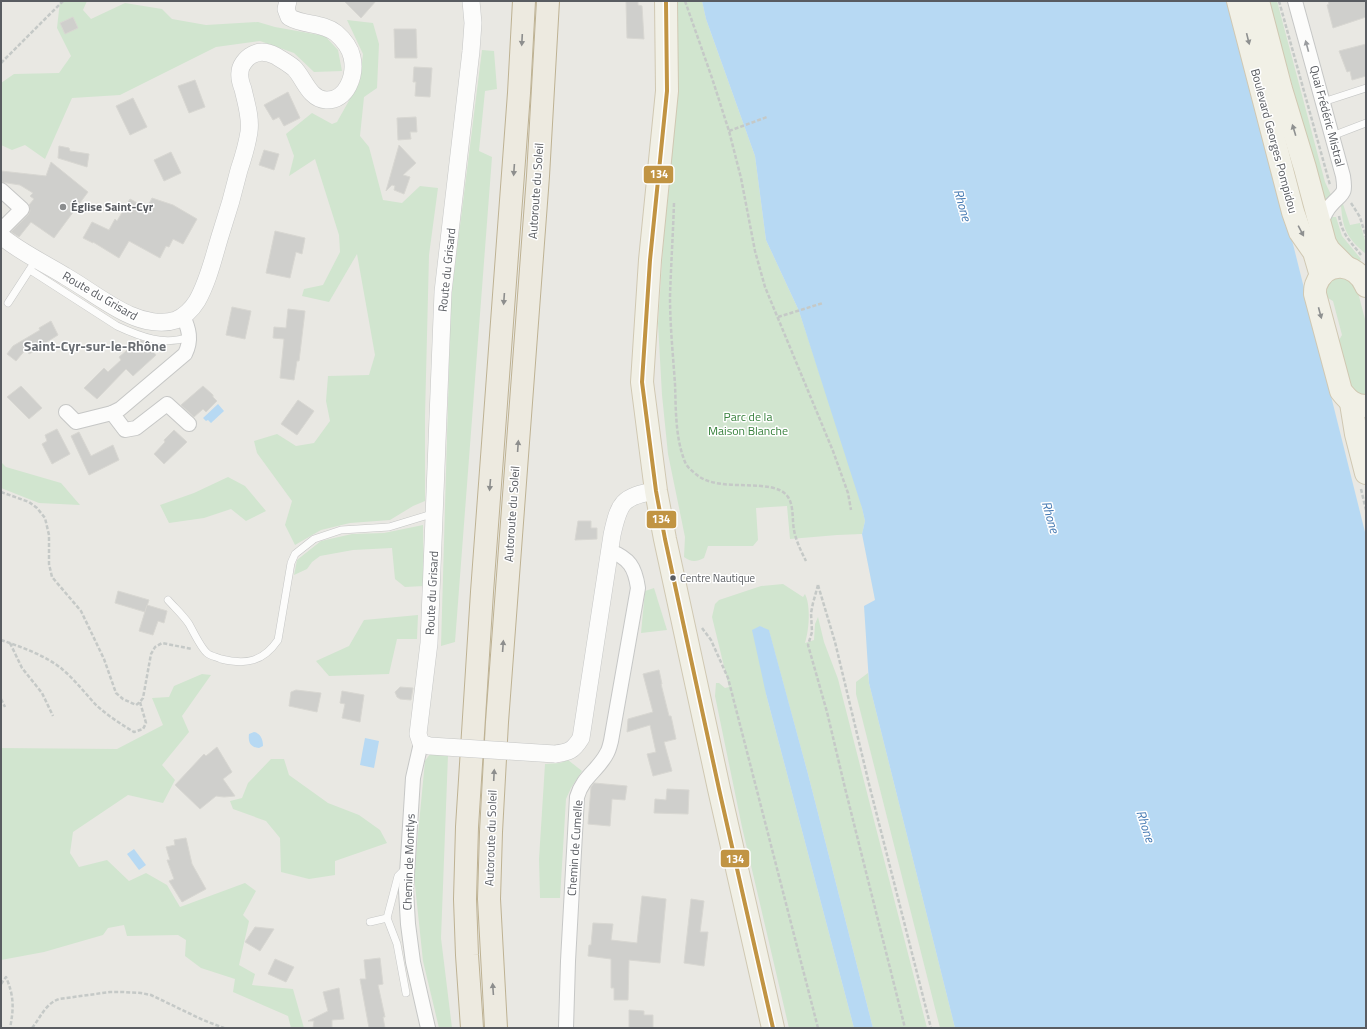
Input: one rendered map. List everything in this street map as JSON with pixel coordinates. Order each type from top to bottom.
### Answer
[{"type":"highway","name":"Autoroute du Soleil","points":[[472,1028],[465,899],[467,827],[481,600],[524,1]]},
{"type":"highway","name":"Autoroute du Soleil","points":[[496,1028],[489,899],[491,832],[498,714],[538,168],[548,1]]},
{"type":"main road","points":[[666,1],[667,91],[650,260],[642,382],[656,491],[675,585],[773,1028]]},
{"type":"main road","name":"Boulevard Georges Pompidou","points":[[1238,1],[1293,212],[1300,232],[1314,252],[1321,276]]},
{"type":"main road","name":"Boulevard Georges Pompidou","points":[[1258,1],[1281,89],[1305,168],[1325,243],[1329,250],[1345,266],[1354,270],[1361,276],[1366,286]]},
{"type":"main road","points":[[1345,266],[1326,271],[1316,285],[1315,294],[1341,391],[1346,398],[1359,405],[1356,434],[1366,473]]},
{"type":"street","name":"Route du Grisard","points":[[1,236],[33,264],[129,315],[143,320],[159,322],[171,322],[183,316],[197,301],[204,284],[228,210],[247,144],[250,130],[250,118],[239,71],[243,63],[253,54],[262,52],[271,54],[286,61],[295,69],[312,93],[318,98],[324,100],[333,100],[342,95],[348,87],[352,72],[352,57],[346,43],[336,33],[324,26],[299,22],[289,17],[286,9],[288,1]]},
{"type":"street","name":"Route du Grisard","points":[[426,745],[418,734],[429,643],[443,292],[471,51],[473,23],[471,1]]},
{"type":"street","name":"Quai Frédéric Mistral","points":[[1295,1],[1343,176],[1345,187],[1344,192]]},
{"type":"street","points":[[1,190],[22,209],[1,230]]},
{"type":"street","points":[[1320,225],[1328,208],[1344,192]]},
{"type":"street","points":[[66,412],[76,422],[112,413],[120,409],[185,354],[189,346],[189,337],[188,327],[183,316]]},
{"type":"street","points":[[112,413],[125,430],[136,428],[167,404],[189,424]]},
{"type":"street","points":[[426,745],[555,754],[568,752],[576,747],[581,738],[615,519],[622,505],[630,497],[656,491]]},
{"type":"street","name":"Chemin de Cumelle","points":[[566,1028],[577,797],[580,788],[586,779],[607,753],[611,741],[638,588],[635,573],[626,559],[610,551]]},
{"type":"street","name":"Chemin de Montlys","points":[[426,745],[413,778],[406,890],[408,924],[413,962],[428,1028]]},
{"type":"lane","points":[[1323,102],[1366,88]]},
{"type":"lane","points":[[1332,136],[1366,123]]},
{"type":"lane","points":[[8,303],[33,264],[117,326],[149,339],[172,342],[189,337]]},
{"type":"lane","points":[[168,600],[188,622],[206,653],[232,662],[246,662],[261,658],[272,649],[278,640],[282,624],[291,563],[295,554],[314,539],[341,530],[389,527],[435,513]]},
{"type":"lane","points":[[406,993],[397,944],[387,918],[398,876],[407,866]]},
{"type":"lane","points":[[370,922],[387,918]]},
{"type":"path","points":[[1,63],[63,1]]},
{"type":"path","points":[[685,1],[729,131],[741,178],[755,251],[765,287],[833,451],[848,493],[852,510]]},
{"type":"path","points":[[729,131],[767,117]]},
{"type":"path","points":[[1344,192],[1360,217],[1366,237]]},
{"type":"path","points":[[675,196],[670,298],[678,431],[686,463],[690,470],[698,477],[708,482],[722,485],[776,488],[783,492],[787,496],[790,503],[796,538],[806,561]]},
{"type":"path","points":[[778,317],[824,303]]},
{"type":"path","points":[[1,492],[29,502],[37,508],[45,518],[49,535],[49,564],[52,577],[81,611],[104,659],[116,692],[123,699],[136,705],[143,698],[151,654],[155,647],[162,643],[206,653]]},
{"type":"path","points":[[905,1028],[846,796],[827,712],[808,645],[812,632],[812,603],[818,585],[834,642],[931,1028]]},
{"type":"path","points":[[698,622],[711,640],[728,678],[818,1028]]},
{"type":"path","points":[[1,640],[49,660],[62,669],[98,706],[134,732],[143,729],[146,723],[140,702]]},
{"type":"path","points":[[10,643],[22,668],[42,693],[53,716]]},
{"type":"path","points":[[1,699],[5,707]]},
{"type":"path","points":[[1,974],[6,977],[14,1004],[10,1028]]},
{"type":"path","points":[[1,984],[6,977]]},
{"type":"path","points":[[32,1028],[48,1006],[59,999],[110,992],[151,995],[203,1020],[224,1028]]},
{"type":"green space","points":[[60,1],[87,1],[83,10],[91,19],[125,3],[162,9],[172,19],[206,25],[258,22],[275,27],[325,36],[338,50],[342,71],[314,72],[294,53],[260,41],[216,47],[120,95],[72,98],[45,159],[25,145],[12,150],[1,145],[1,83],[14,74],[59,73],[71,56],[57,28]]},
{"type":"green space","name":"Parc de la Maison Blanche","points":[[676,1],[702,1],[706,19],[755,156],[766,240],[799,311],[859,494],[865,521],[862,534],[790,539],[787,506],[756,508],[758,540],[753,546],[708,546],[704,558],[694,561],[684,557],[685,537],[668,454],[662,395],[658,324],[676,74]]},
{"type":"green space","points":[[1269,1],[1277,1],[1325,182],[1332,197],[1321,212],[1306,135]]},
{"type":"green space","points":[[347,20],[373,23],[379,44],[377,88],[364,97],[360,136],[369,147],[383,200],[402,203],[420,186],[438,188],[429,255],[425,416],[425,501],[413,506],[390,520],[350,523],[321,530],[295,545],[285,525],[292,501],[257,453],[254,441],[277,434],[296,446],[314,443],[330,421],[326,401],[328,376],[369,375],[375,355],[357,254],[329,302],[302,296],[304,289],[323,285],[340,252],[339,235],[315,159],[289,176],[294,156],[286,134],[312,113],[332,124],[337,122],[360,81],[363,54]]},
{"type":"green space","points":[[482,50],[494,51],[497,89],[485,91],[479,151],[492,157],[455,642],[441,646],[451,298]]},
{"type":"green space","points":[[1343,204],[1350,225],[1360,223],[1366,244],[1366,254],[1354,243],[1347,233],[1342,214],[1341,206]]},
{"type":"green space","points":[[1331,217],[1336,217],[1342,236],[1361,259],[1360,261],[1346,255],[1334,243],[1330,221]]},
{"type":"green space","points":[[1343,277],[1356,285],[1366,323],[1366,395],[1358,394],[1351,388],[1338,342],[1342,335],[1333,301],[1326,297],[1328,284],[1332,280]]},
{"type":"green space","points":[[1,462],[6,467],[61,483],[80,505],[39,503],[1,488]]},
{"type":"green space","points":[[228,477],[245,486],[266,511],[246,521],[231,509],[204,518],[169,523],[160,505],[194,493]]},
{"type":"green space","points":[[423,525],[424,586],[405,587],[395,579],[392,548],[353,550],[320,556],[312,562],[307,569],[294,575],[297,560],[321,541],[352,534],[384,533]]},
{"type":"green space","points":[[783,584],[803,597],[805,594],[807,599],[809,618],[808,632],[805,643],[814,640],[815,624],[818,617],[824,642],[838,679],[927,1028],[873,1028],[808,774],[769,631],[760,626],[766,694],[854,1028],[789,1028],[742,827],[715,696],[716,683],[719,683],[725,688],[729,687],[712,617],[715,604],[719,600],[761,586]]},
{"type":"green space","points":[[654,588],[667,630],[641,633],[645,591]]},
{"type":"green space","points":[[418,615],[417,639],[397,639],[389,674],[329,676],[316,661],[349,646],[364,620]]},
{"type":"green space","points":[[868,673],[869,683],[955,1028],[940,1028],[856,694],[856,682]]},
{"type":"green space","points":[[202,674],[211,675],[182,716],[189,732],[162,765],[175,780],[163,803],[128,795],[73,832],[70,853],[79,867],[107,860],[129,881],[146,873],[167,885],[180,907],[245,883],[256,891],[243,915],[249,921],[239,965],[255,974],[252,985],[293,989],[304,1028],[291,1028],[288,1016],[233,992],[235,979],[201,968],[185,956],[186,940],[178,935],[127,936],[124,925],[108,928],[103,935],[44,952],[1,960],[1,748],[117,749],[163,725],[152,698],[169,697],[174,686]]},
{"type":"green space","points":[[430,754],[448,755],[441,938],[452,1028],[439,1028],[423,961],[414,876],[425,761]]},
{"type":"green space","points":[[271,759],[284,759],[289,775],[328,803],[359,815],[380,830],[387,843],[335,861],[335,875],[309,879],[281,872],[280,838],[266,821],[233,809],[230,801],[242,798],[248,783]]},
{"type":"green space","points":[[568,760],[582,771],[566,799],[560,898],[540,898],[539,859],[545,764],[560,763]]},
{"type":"water","name":"Rhone","points":[[702,1],[1228,1],[1294,248],[1366,536],[1366,1028],[955,1028],[869,683],[864,606],[875,600],[862,534],[865,521],[862,508],[799,311],[766,240],[755,156],[706,19]]},
{"type":"water","points":[[218,404],[224,411],[211,423],[208,420],[206,421],[203,418]]},
{"type":"water","points":[[760,626],[769,630],[808,774],[873,1028],[854,1028],[766,694],[752,630]]},
{"type":"water","points":[[254,732],[261,737],[263,746],[259,748],[254,747],[249,742],[249,734]]},
{"type":"water","points":[[365,738],[379,741],[374,768],[360,765]]},
{"type":"water","points":[[134,849],[146,865],[139,870],[127,854]]},
{"type":"building","points":[[344,1],[376,1],[361,18]]},
{"type":"building","points":[[626,1],[638,1],[638,5],[642,6],[644,39],[627,38]]},
{"type":"building","points":[[1328,1],[1366,1],[1366,17],[1333,28],[1327,5],[1329,4]]},
{"type":"building","points":[[73,17],[78,28],[65,34],[60,23]]},
{"type":"building","points":[[394,29],[416,29],[417,58],[395,58]]},
{"type":"building","points":[[1366,44],[1366,76],[1352,80],[1350,71],[1347,72],[1339,51]]},
{"type":"building","points":[[414,67],[432,68],[430,97],[415,96],[416,82],[413,82]]},
{"type":"building","points":[[195,80],[205,107],[189,113],[178,86]]},
{"type":"building","points":[[288,92],[300,118],[284,126],[279,117],[273,120],[264,105]]},
{"type":"building","points":[[133,98],[147,127],[130,135],[116,106]]},
{"type":"building","points":[[416,117],[417,132],[410,132],[411,139],[398,140],[397,118]]},
{"type":"building","points":[[399,145],[416,163],[403,175],[410,177],[404,194],[394,190],[395,186],[392,185],[386,191]]},
{"type":"building","points":[[59,146],[69,148],[70,151],[89,154],[87,167],[58,158]]},
{"type":"building","points":[[264,150],[279,154],[274,170],[259,165]]},
{"type":"building","points":[[171,152],[181,173],[164,181],[154,160]]},
{"type":"building","points":[[51,162],[88,192],[54,238],[31,222],[19,237],[11,232],[28,215],[30,211],[29,205],[34,199],[30,196],[33,193],[20,185],[1,182],[1,171],[46,176]]},
{"type":"building","points":[[152,198],[173,205],[197,219],[183,244],[173,239],[169,247],[166,246],[160,258],[129,241],[119,258],[93,242],[83,238],[92,222],[109,230],[115,219],[117,221],[130,199],[147,208]]},
{"type":"building","points":[[275,231],[305,238],[302,254],[296,252],[290,278],[266,273]]},
{"type":"building","points":[[232,307],[251,311],[245,339],[226,335]]},
{"type":"building","points":[[288,309],[305,311],[299,361],[297,361],[294,380],[280,378],[284,339],[273,338],[274,327],[286,328]]},
{"type":"building","points":[[51,321],[58,335],[42,345],[42,347],[29,354],[26,349],[16,361],[7,354],[13,346],[40,330],[39,328]]},
{"type":"building","points":[[139,340],[145,342],[156,355],[133,376],[126,369],[97,399],[84,388],[104,368],[108,372],[121,360],[119,357]]},
{"type":"building","points":[[21,386],[42,408],[29,419],[7,397]]},
{"type":"building","points":[[203,386],[217,401],[206,412],[203,409],[194,417],[181,405]]},
{"type":"building","points":[[298,400],[314,411],[297,435],[281,424]]},
{"type":"building","points":[[57,429],[70,454],[52,464],[42,444],[47,441],[45,435]]},
{"type":"building","points":[[174,430],[187,442],[164,464],[154,454],[165,442],[164,440]]},
{"type":"building","points":[[79,432],[91,456],[113,445],[119,460],[89,475],[71,436]]},
{"type":"building","points":[[578,521],[591,521],[591,528],[597,528],[597,539],[575,540]]},
{"type":"building","points":[[118,591],[149,600],[145,612],[115,603]]},
{"type":"building","points":[[147,605],[167,611],[164,623],[158,621],[153,635],[139,631]]},
{"type":"building","points":[[659,670],[661,684],[669,716],[671,716],[676,739],[664,742],[672,771],[653,776],[647,754],[656,752],[650,725],[627,732],[628,719],[653,712],[643,674]]},
{"type":"building","points":[[400,687],[413,688],[411,700],[400,699],[397,697],[395,692]]},
{"type":"building","points":[[296,690],[321,693],[317,712],[289,706],[291,692]]},
{"type":"building","points":[[342,691],[364,695],[360,722],[342,718],[345,704],[340,703]]},
{"type":"building","points":[[217,747],[232,772],[223,779],[235,796],[216,796],[200,809],[175,785],[204,754],[206,756]]},
{"type":"building","points":[[594,783],[627,786],[625,800],[612,799],[610,826],[588,824],[591,787]]},
{"type":"building","points":[[667,789],[689,790],[688,814],[654,813],[655,799],[666,800]]},
{"type":"building","points":[[186,838],[192,864],[206,889],[182,902],[169,881],[174,879],[167,860],[170,860],[166,847],[175,845],[174,840]]},
{"type":"building","points":[[642,896],[666,899],[660,963],[629,960],[628,1000],[614,1000],[614,988],[611,988],[611,959],[588,956],[589,945],[591,945],[593,923],[613,924],[611,940],[637,943]]},
{"type":"building","points":[[691,899],[704,901],[700,932],[708,932],[704,966],[684,963]]},
{"type":"building","points":[[255,927],[274,929],[260,951],[245,942]]},
{"type":"building","points":[[380,958],[383,984],[378,985],[385,1017],[383,1017],[385,1028],[369,1028],[360,979],[366,979],[364,960]]},
{"type":"building","points":[[275,959],[294,967],[286,982],[268,974]]},
{"type":"building","points":[[339,988],[344,1019],[332,1020],[332,1028],[313,1028],[314,1021],[308,1021],[328,1011],[323,992]]},
{"type":"building","points":[[629,1010],[644,1011],[644,1015],[653,1015],[653,1028],[629,1028]]},
{"type":"transit line","name":"134","points":[[666,1],[667,91],[650,260],[642,382],[656,491],[665,539],[773,1028]]},
{"type":"place","name":"Église Saint-Cyr","points":[[63,207]]},
{"type":"place","name":"Centre Nautique","points":[[673,578]]},
{"type":"district","name":"Saint-Cyr-sur-le-Rhône","points":[[95,346]]}]
